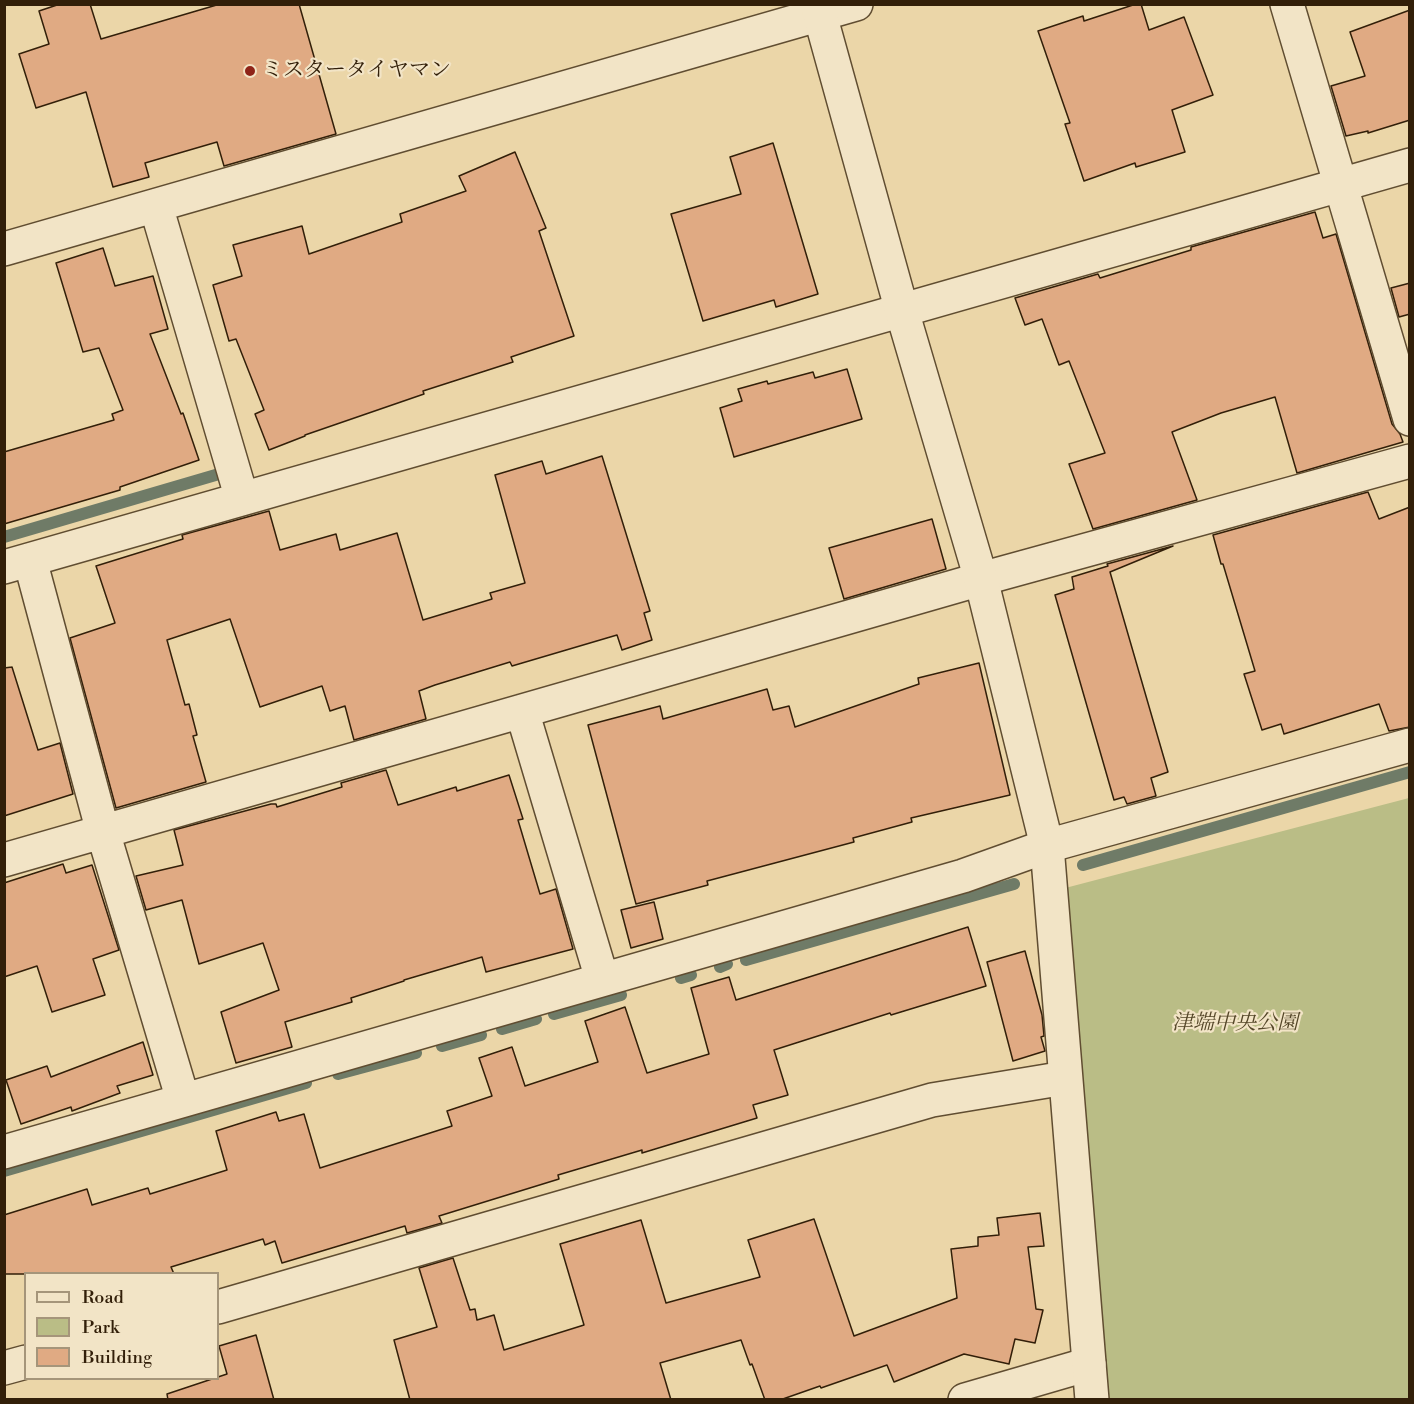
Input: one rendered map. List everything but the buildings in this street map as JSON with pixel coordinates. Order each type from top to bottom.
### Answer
[{"type":"street","points":[[4,249],[819,10],[856,4]]},
{"type":"street","points":[[1287,4],[1410,419]]},
{"type":"street","points":[[819,10],[902,311],[981,579],[1047,846],[1092,1400]]},
{"type":"street","points":[[183,1100],[103,832],[17,563],[1410,165]]},
{"type":"street","points":[[156,206],[242,499]]},
{"type":"street","points":[[4,860],[981,579],[1410,461]]},
{"type":"street","points":[[522,711],[602,979]]},
{"type":"street","points":[[4,1152],[963,876],[1047,846],[1410,745]]},
{"type":"street","points":[[219,1307],[932,1100],[1065,1078]]},
{"type":"street","points":[[4,1368],[24,1363]]},
{"type":"street","points":[[965,1400],[1089,1364]]},
{"type":"green space","name":"津端中央公園","points":[[1409,798],[1409,1399],[1091,1399],[1050,892]]},
{"type":"waterway","points":[[4,537],[219,474]]},
{"type":"waterway","points":[[1083,865],[1410,772]]},
{"type":"waterway","points":[[746,960],[1014,884]]},
{"type":"waterway","points":[[720,967],[727,964]]},
{"type":"waterway","points":[[681,978],[691,975]]},
{"type":"waterway","points":[[554,1014],[621,995]]},
{"type":"waterway","points":[[502,1029],[536,1019]]},
{"type":"waterway","points":[[442,1046],[481,1035]]},
{"type":"waterway","points":[[338,1074],[416,1053]]},
{"type":"waterway","points":[[4,1171],[306,1083]]},
{"type":"place","name":"ミスタータイヤマン","points":[[250,71]]}]
